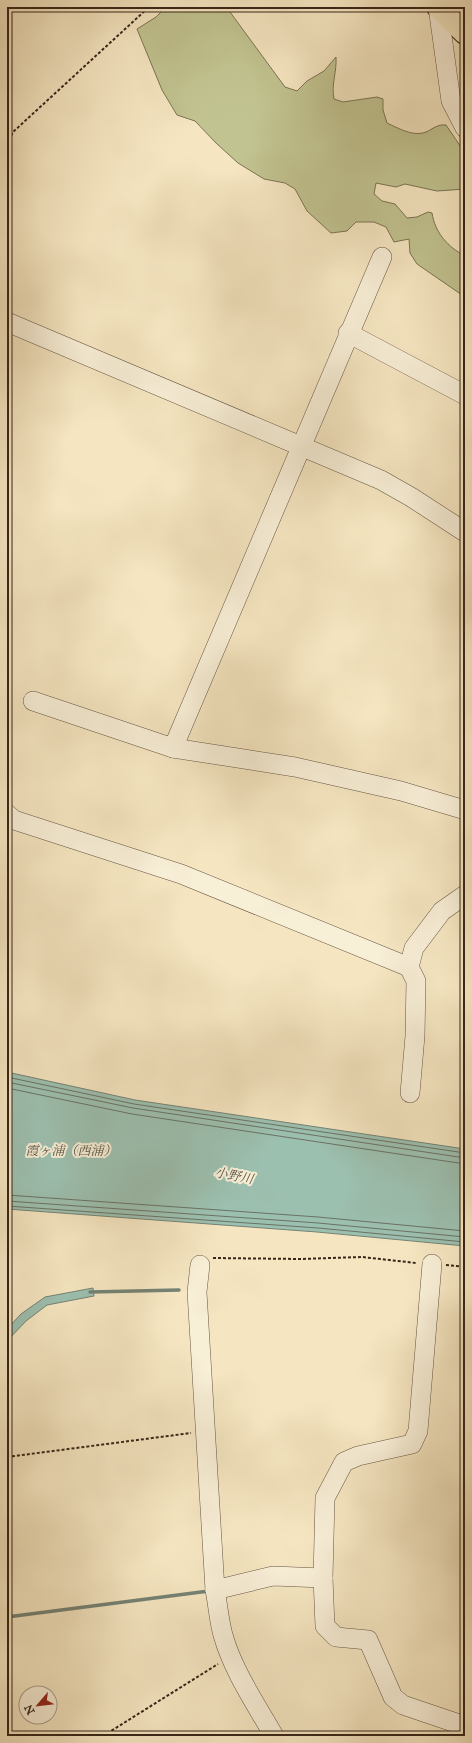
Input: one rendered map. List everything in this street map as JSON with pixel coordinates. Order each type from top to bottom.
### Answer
[{"type":"main road","points":[[438,7],[465,33]]},
{"type":"street","points":[[438,7],[452,101],[465,128]]},
{"type":"street","points":[[173,748],[348,333],[382,257]]},
{"type":"street","points":[[7,322],[381,480],[411,497],[465,532]]},
{"type":"street","points":[[348,333],[465,395]]},
{"type":"street","points":[[33,701],[173,748],[295,767],[401,791],[465,810]]},
{"type":"street","points":[[7,814],[14,820],[181,874],[409,967]]},
{"type":"street","points":[[410,1093],[415,1036],[416,982],[409,967],[414,948],[442,911],[465,895]]},
{"type":"street","points":[[432,1264],[418,1431],[412,1444],[358,1456],[344,1462],[326,1498],[323,1578],[325,1626],[336,1637],[368,1640],[393,1698],[403,1705],[465,1726]]},
{"type":"street","points":[[200,1265],[197,1292],[215,1590],[223,1635],[231,1656],[246,1688],[274,1736]]},
{"type":"street","points":[[215,1590],[273,1576],[323,1578]]},
{"type":"path","points":[[7,145],[13,132],[149,7]]},
{"type":"path","points":[[200,1265],[211,1258],[224,1257],[300,1259],[362,1257],[465,1266]]},
{"type":"path","points":[[7,1457],[206,1431]]},
{"type":"path","points":[[102,1736],[231,1656]]},
{"type":"green space","points":[[163,7],[231,7],[230,12],[285,87],[297,91],[307,81],[324,71],[336,57],[333,88],[334,99],[343,102],[377,97],[383,99],[383,110],[387,123],[411,133],[426,132],[438,126],[446,125],[465,153],[465,189],[437,191],[405,184],[396,187],[376,183],[374,194],[382,201],[395,204],[407,218],[417,217],[428,212],[432,213],[436,227],[443,239],[465,256],[465,297],[417,264],[410,253],[409,239],[394,242],[386,227],[374,222],[356,222],[347,231],[331,233],[307,211],[295,189],[285,183],[264,179],[238,163],[195,121],[177,115],[162,90],[137,29],[156,17],[163,10]]},
{"type":"water","name":"霞ヶ浦（西浦）","points":[[7,1072],[135,1100],[465,1149],[465,1246],[317,1232],[7,1209]]},
{"type":"water","points":[[93,1288],[94,1296],[47,1305],[26,1321],[7,1341],[7,1329],[21,1314],[45,1297]]},
{"type":"waterway","points":[[90,1292],[179,1290]]},
{"type":"waterway","points":[[7,1617],[209,1591]]},
{"type":"water label","name":"小野川","points":[[234,1176]]}]
